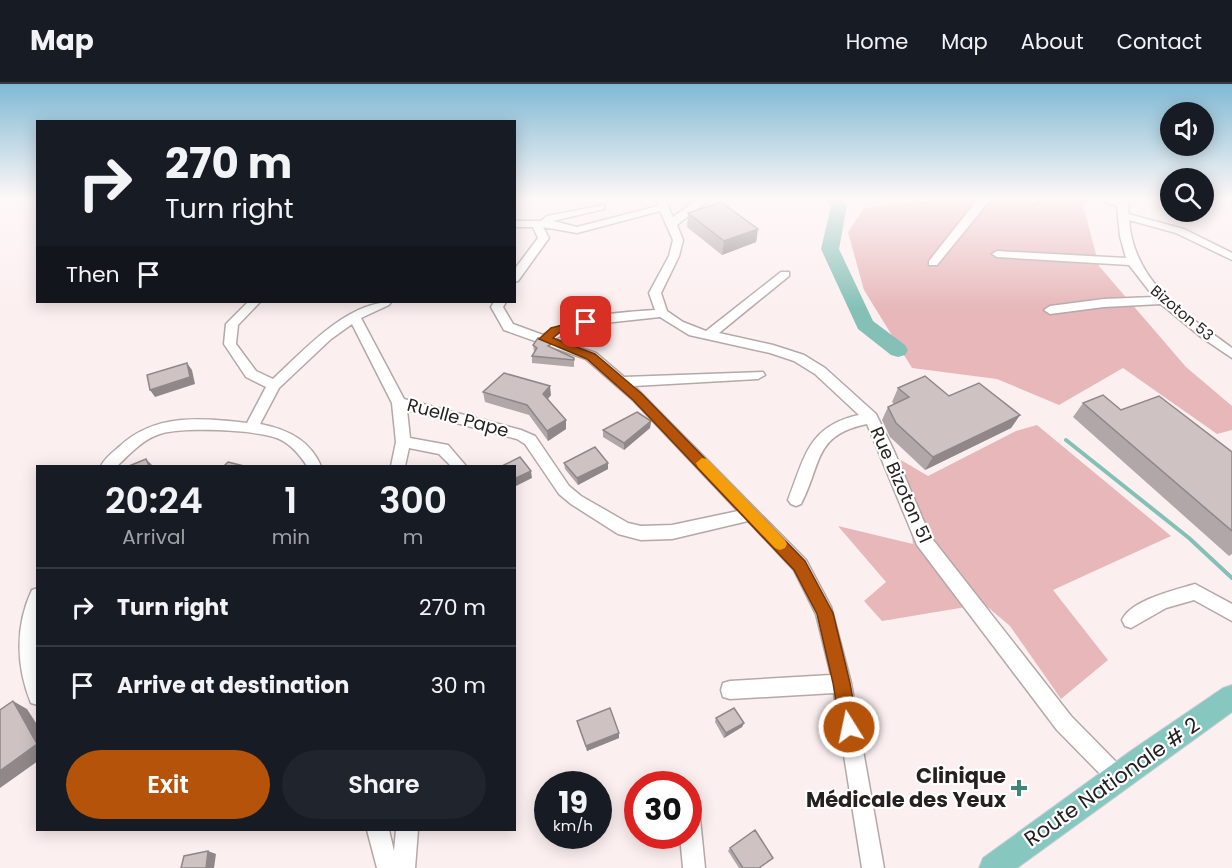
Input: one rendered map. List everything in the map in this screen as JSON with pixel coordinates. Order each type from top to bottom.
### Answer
[{"type":"main road","name":"Route Nationale # 2","points":[[993,868],[1116,776],[1232,697]]},
{"type":"street","points":[[516,276],[543,236]]},
{"type":"street","points":[[545,339],[555,331],[570,325],[662,313],[656,293],[674,256],[678,240],[676,236]]},
{"type":"street","points":[[933,263],[956,236]]},
{"type":"street","name":"Bizoton 53","points":[[1125,236],[1133,262],[1148,284],[1232,354]]},
{"type":"street","points":[[1189,236],[1232,257]]},
{"type":"street","points":[[516,253],[535,248]]},
{"type":"street","points":[[997,254],[1133,262]]},
{"type":"street","points":[[709,335],[785,274]]},
{"type":"street","points":[[1050,310],[1104,303],[1166,300]]},
{"type":"street","points":[[253,303],[232,324],[230,345],[251,374],[274,385]]},
{"type":"street","points":[[252,429],[274,385],[327,336],[354,317],[383,303]]},
{"type":"street","points":[[499,303],[496,307],[508,327],[591,356],[621,382],[800,565],[825,613],[842,683],[873,868]]},
{"type":"street","name":"Rue Bizoton 51","points":[[662,313],[693,332],[773,349],[799,358],[820,371],[871,418],[887,451],[922,540],[1065,723],[1116,776]]},
{"type":"street","name":"Ruelle Pape","points":[[354,317],[399,403],[521,435],[530,440],[564,490],[576,500],[624,529],[641,533],[672,532],[752,514]]},
{"type":"street","points":[[621,382],[758,375]]},
{"type":"street","points":[[398,465],[403,442],[399,403]]},
{"type":"street","points":[[796,500],[818,443],[828,432],[842,424],[871,418]]},
{"type":"street","points":[[109,465],[151,431],[169,426],[186,425],[252,429],[280,434],[296,443],[313,465]]},
{"type":"street","points":[[403,442],[443,449],[458,465]]},
{"type":"street","points":[[1131,620],[1161,602],[1195,591],[1232,614]]},
{"type":"street","points":[[36,599],[28,633],[29,658],[36,688]]},
{"type":"street","points":[[730,690],[842,683]]},
{"type":"street","points":[[378,831],[388,868]]},
{"type":"street","points":[[404,868],[407,831]]},
{"type":"street","points":[[692,849],[694,868]]},
{"type":"shaded area","points":[[849,236],[1091,236],[1099,266],[1186,367],[1232,406],[1232,430],[1217,434],[1123,368],[1059,405],[997,379],[912,368],[864,290]]},
{"type":"shaded area","points":[[1037,425],[1171,536],[1053,590],[1108,660],[1061,699],[1010,626],[984,604],[882,621],[864,601],[886,582],[838,526],[913,544],[901,460],[928,476],[1016,431]]},
{"type":"building","points":[[717,236],[739,236],[724,241]]},
{"type":"building","points":[[538,338],[553,343],[548,346],[574,360],[532,356],[537,348],[533,345]]},
{"type":"building","points":[[187,363],[190,377],[150,390],[147,375]]},
{"type":"building","points":[[504,373],[550,386],[543,394],[566,420],[547,431],[527,405],[483,392]]},
{"type":"building","points":[[925,376],[949,396],[979,383],[1020,415],[933,457],[896,423],[888,407],[909,397],[898,388]]},
{"type":"building","points":[[1103,395],[1121,410],[1159,396],[1232,452],[1232,531],[1083,403]]},
{"type":"building","points":[[637,412],[651,421],[624,443],[603,430]]},
{"type":"building","points":[[595,447],[608,463],[577,478],[564,463]]},
{"type":"building","points":[[520,457],[531,471],[516,478],[516,465],[504,465]]},
{"type":"building","points":[[146,459],[149,465],[131,465]]},
{"type":"building","points":[[13,701],[36,745],[0,771],[0,710]]},
{"type":"building","points":[[610,708],[619,733],[586,746],[577,721]]},
{"type":"building","points":[[734,708],[744,723],[726,733],[716,718]]},
{"type":"building","points":[[755,830],[773,858],[759,868],[743,868],[730,848]]},
{"type":"building","points":[[208,851],[206,868],[181,868],[184,856]]},
{"type":"waterway","points":[[832,236],[830,249],[865,325],[898,350]]},
{"type":"waterway","points":[[1066,440],[1189,538],[1232,578]]},
{"type":"slow traffic","points":[[702,463],[780,544]]},
{"type":"place","name":"Clinique Médicale des Yeux","points":[[1019,788]]},
{"type":"route","points":[[586,322],[555,331],[545,339],[591,356],[638,397],[800,565],[825,613],[842,683],[849,727]]}]
